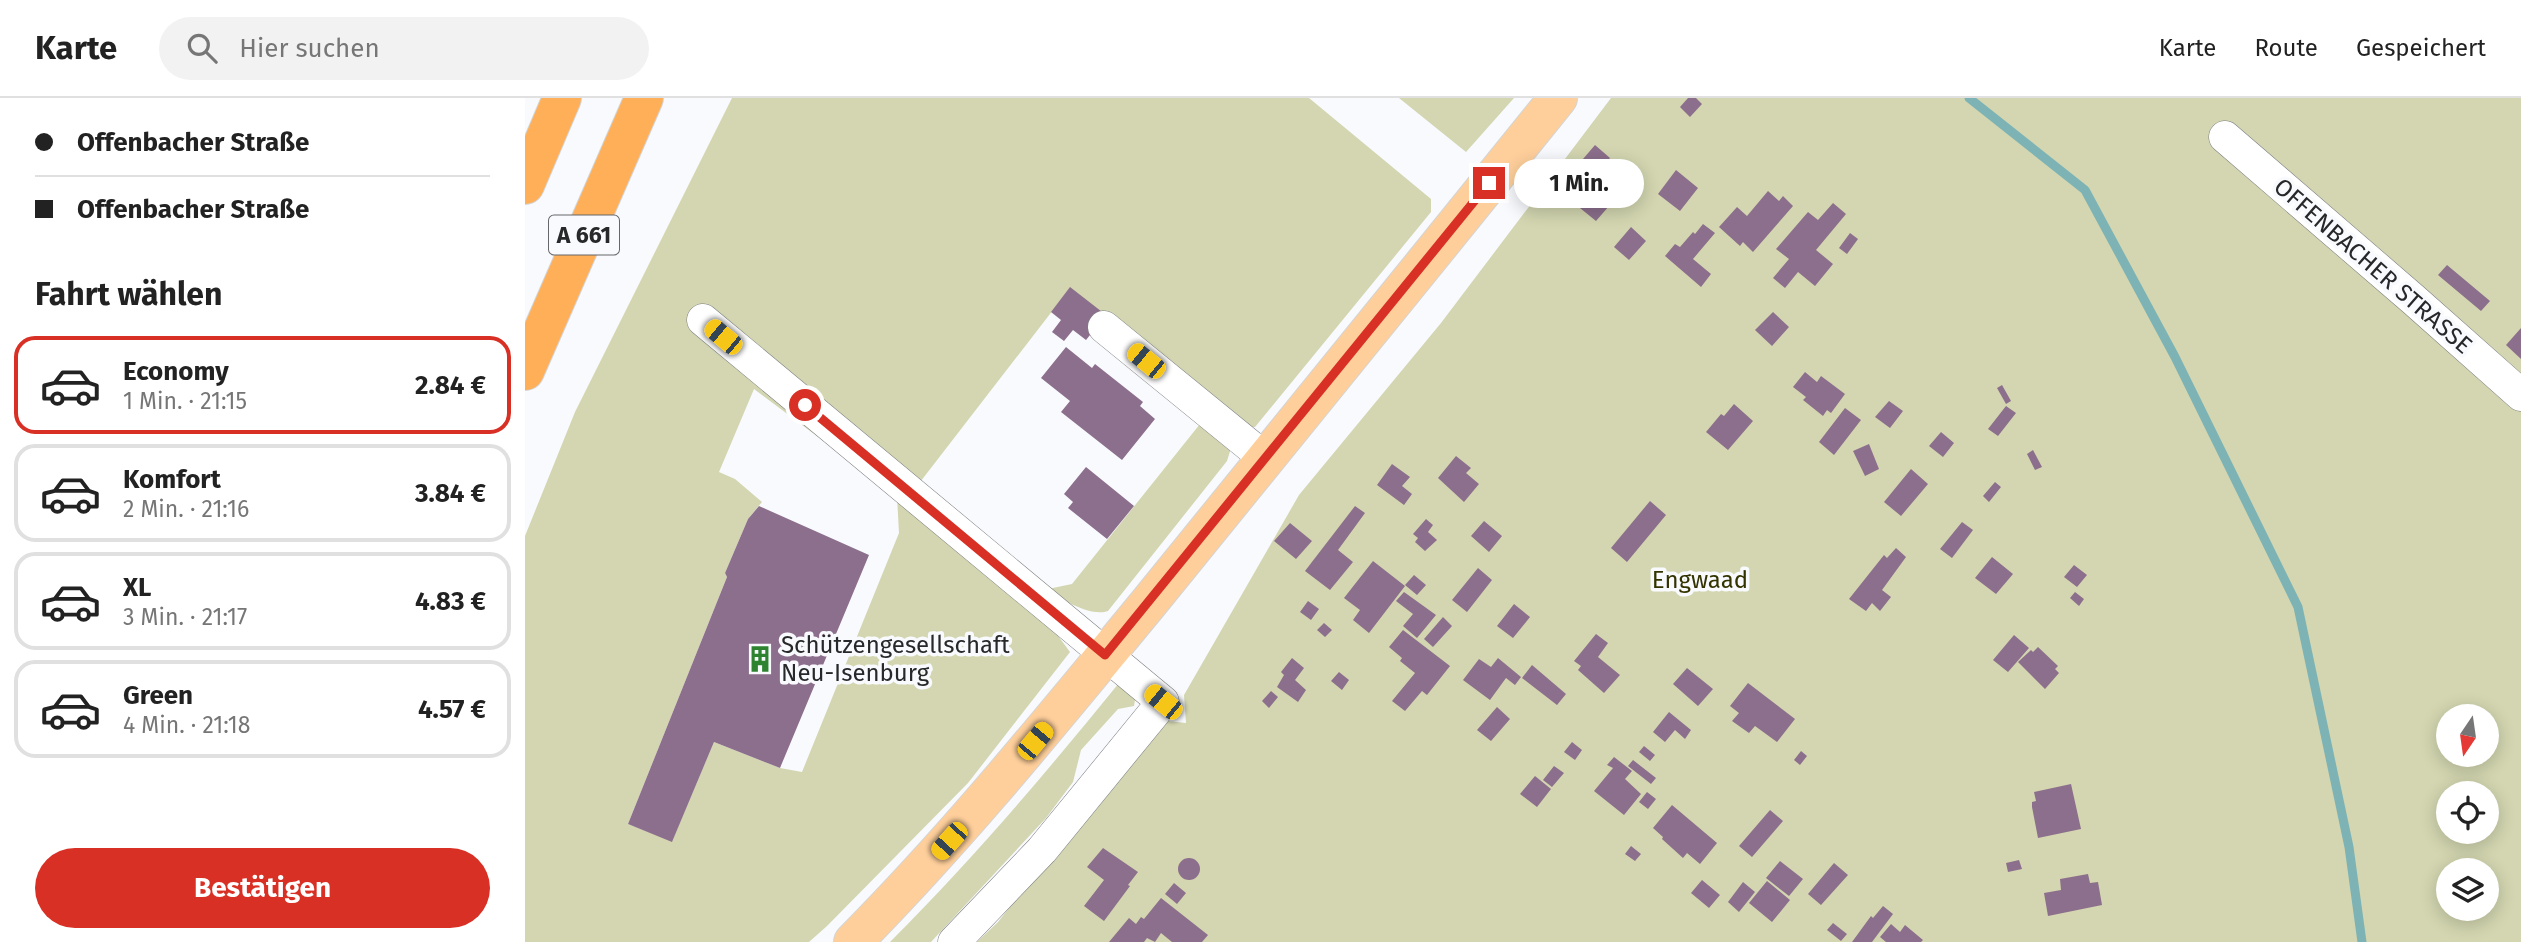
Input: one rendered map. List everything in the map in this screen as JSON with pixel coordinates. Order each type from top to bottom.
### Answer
[{"type":"highway","points":[[525,185],[562,98]]},
{"type":"highway","name":"A 661","points":[[525,371],[644,98]]},
{"type":"main road","points":[[853,942],[914,880],[984,802],[1558,98]]},
{"type":"lane","name":"OFFENBACHER STRASSE","points":[[2225,137],[2521,395]]},
{"type":"lane","points":[[703,320],[1163,702],[1042,850],[954,942]]},
{"type":"lane","points":[[1104,327],[1266,459]]},
{"type":"green space","points":[[732,98],[1309,98],[1431,199],[1431,212],[1255,427],[1243,427],[1070,288],[907,499],[1044,617],[1070,652],[968,783],[809,942],[525,942],[525,536],[575,412]],"holes":[[[754,389],[897,496],[899,533],[802,772],[780,768],[714,742],[672,841],[628,824],[727,577],[725,573],[748,519],[762,502],[735,479],[719,472]]]},
{"type":"green space","points":[[1399,98],[1514,98],[1466,152]]},
{"type":"green space","name":"Engwaad","points":[[1611,98],[2521,98],[2521,942],[977,942],[998,922],[1150,730],[1168,721],[1186,723],[1184,695],[1299,495],[1441,323]]},
{"type":"green space","points":[[1204,419],[1231,448],[1227,461],[1108,611],[1085,610],[1048,589],[1072,584]]},
{"type":"green space","points":[[1119,683],[1136,694],[1134,706],[1118,709],[1081,750],[1073,782],[1046,818],[931,942],[890,942],[1008,815]]},
{"type":"building","points":[[1688,98],[1696,98],[1702,104],[1690,117],[1680,107]]},
{"type":"building","points":[[1595,145],[1610,158],[1593,179],[1577,166]]},
{"type":"building","points":[[1676,170],[1698,188],[1680,211],[1658,194]]},
{"type":"building","points":[[1600,185],[1616,198],[1596,221],[1580,208]]},
{"type":"building","points":[[1768,191],[1779,201],[1783,196],[1793,206],[1753,252],[1743,242],[1740,246],[1719,227],[1737,207],[1747,216]]},
{"type":"building","points":[[1833,203],[1846,214],[1816,250],[1833,264],[1815,286],[1798,272],[1785,288],[1773,278],[1789,259],[1776,249],[1808,212],[1818,220]]},
{"type":"building","points":[[1703,224],[1715,233],[1693,259],[1711,274],[1701,287],[1665,256],[1675,244],[1680,247]]},
{"type":"building","points":[[1631,227],[1646,241],[1629,260],[1614,247]]},
{"type":"building","points":[[1850,233],[1858,239],[1847,254],[1839,248]]},
{"type":"building","points":[[2447,265],[2490,301],[2481,311],[2438,275]]},
{"type":"building","points":[[1070,287],[1106,315],[1086,340],[1073,330],[1064,341],[1052,332],[1061,320],[1051,312]]},
{"type":"building","points":[[1773,312],[1789,327],[1772,346],[1755,330]]},
{"type":"building","points":[[2521,328],[2521,359],[2506,345]]},
{"type":"building","points":[[1066,347],[1092,368],[1095,364],[1143,402],[1140,406],[1155,419],[1122,460],[1061,412],[1070,401],[1041,378]]},
{"type":"building","points":[[1805,372],[1817,382],[1821,376],[1845,394],[1831,413],[1827,410],[1823,416],[1803,400],[1806,397],[1793,387]]},
{"type":"building","points":[[2002,385],[2011,401],[2006,404],[1997,388]]},
{"type":"building","points":[[1889,401],[1903,411],[1890,428],[1875,417]]},
{"type":"building","points":[[1734,404],[1753,421],[1728,450],[1706,432],[1721,414],[1724,416]]},
{"type":"building","points":[[2006,406],[2016,413],[1998,436],[1988,429]]},
{"type":"building","points":[[1845,408],[1861,420],[1834,455],[1819,442]]},
{"type":"building","points":[[1941,432],[1954,443],[1943,457],[1929,446]]},
{"type":"building","points":[[1869,444],[1879,469],[1865,476],[1853,451]]},
{"type":"building","points":[[2033,450],[2042,467],[2035,470],[2027,454]]},
{"type":"building","points":[[1456,456],[1471,468],[1466,473],[1479,484],[1464,502],[1438,478]]},
{"type":"building","points":[[1392,464],[1410,477],[1402,486],[1412,494],[1404,505],[1377,485]]},
{"type":"building","points":[[1086,467],[1134,506],[1107,539],[1068,508],[1073,502],[1064,494]]},
{"type":"building","points":[[1911,469],[1928,484],[1901,516],[1884,502]]},
{"type":"building","points":[[1995,482],[2001,487],[1989,502],[1983,496]]},
{"type":"building","points":[[1650,501],[1666,515],[1627,562],[1611,548]]},
{"type":"building","name":"Schützengesellschaft Neu-Isenburg","points":[[759,506],[869,555],[780,768],[714,742],[672,842],[628,824],[727,577],[725,573],[748,519]]},
{"type":"building","points":[[1355,506],[1365,513],[1338,550],[1353,562],[1330,590],[1305,571]]},
{"type":"building","points":[[1426,519],[1433,525],[1428,532],[1437,540],[1425,551],[1415,542],[1418,538],[1413,534]]},
{"type":"building","points":[[1484,521],[1502,536],[1489,552],[1471,536]]},
{"type":"building","points":[[1962,522],[1973,530],[1952,558],[1940,549]]},
{"type":"building","points":[[1290,523],[1312,541],[1296,559],[1274,541]]},
{"type":"building","points":[[1896,548],[1906,557],[1882,590],[1891,597],[1880,611],[1872,603],[1866,611],[1849,599],[1884,555],[1887,558]]},
{"type":"building","points":[[1992,557],[2013,574],[1996,594],[1975,578]]},
{"type":"building","points":[[1373,561],[1405,586],[1369,633],[1353,620],[1360,610],[1344,598]]},
{"type":"building","points":[[2074,565],[2087,575],[2077,587],[2064,577]]},
{"type":"building","points":[[1478,568],[1492,580],[1467,612],[1452,600]]},
{"type":"building","points":[[1414,575],[1426,585],[1417,595],[1405,585]]},
{"type":"building","points":[[1404,592],[1436,615],[1417,638],[1403,626],[1413,614],[1396,601]]},
{"type":"building","points":[[2075,592],[2084,599],[2079,606],[2070,598]]},
{"type":"building","points":[[1308,601],[1319,609],[1311,620],[1300,612]]},
{"type":"building","points":[[1514,604],[1530,617],[1513,638],[1497,626]]},
{"type":"building","points":[[1443,617],[1452,626],[1433,647],[1424,639]]},
{"type":"building","points":[[1324,623],[1332,630],[1325,637],[1317,630]]},
{"type":"building","points":[[1403,630],[1450,666],[1427,695],[1422,691],[1405,711],[1392,701],[1415,673],[1400,661],[1402,658],[1389,647]]},
{"type":"building","points":[[1596,634],[1608,643],[1598,657],[1620,675],[1604,693],[1578,670],[1581,666],[1574,661]]},
{"type":"building","points":[[2014,635],[2029,648],[2008,672],[1993,660]]},
{"type":"building","points":[[2038,647],[2058,666],[2055,669],[2059,673],[2045,689],[2018,662]]},
{"type":"building","points":[[1292,658],[1304,668],[1295,680],[1306,690],[1298,702],[1277,687],[1284,675],[1281,672]]},
{"type":"building","points":[[1498,658],[1521,677],[1515,685],[1506,678],[1490,700],[1463,680],[1479,659],[1491,667]]},
{"type":"building","points":[[1532,665],[1566,694],[1557,705],[1522,678]]},
{"type":"building","points":[[1687,668],[1713,689],[1698,706],[1673,684]]},
{"type":"building","points":[[1339,672],[1349,680],[1342,690],[1331,681]]},
{"type":"building","points":[[1748,683],[1795,719],[1777,742],[1755,726],[1749,733],[1732,721],[1739,713],[1730,706]]},
{"type":"building","points":[[1271,691],[1278,697],[1269,708],[1262,701]]},
{"type":"building","points":[[1497,707],[1510,719],[1491,741],[1477,730]]},
{"type":"building","points":[[1669,712],[1691,730],[1685,739],[1675,730],[1665,742],[1653,732]]},
{"type":"building","points":[[1572,742],[1582,750],[1575,760],[1564,752]]},
{"type":"building","points":[[1644,746],[1655,755],[1650,761],[1639,752]]},
{"type":"building","points":[[1801,751],[1807,756],[1800,765],[1794,760]]},
{"type":"building","points":[[1614,757],[1632,771],[1625,779],[1641,794],[1624,815],[1594,791],[1613,768],[1607,765]]},
{"type":"building","points":[[1633,760],[1656,778],[1651,784],[1628,766]]},
{"type":"building","points":[[1554,766],[1564,773],[1552,787],[1543,780]]},
{"type":"building","points":[[1535,776],[1551,789],[1537,807],[1520,794]]},
{"type":"building","points":[[2071,784],[2081,829],[2038,838],[2032,807],[2032,802],[2036,801],[2034,792]]},
{"type":"building","points":[[1647,792],[1656,799],[1648,809],[1639,802]]},
{"type":"building","points":[[1672,805],[1717,843],[1700,864],[1687,853],[1683,858],[1653,828]]},
{"type":"building","points":[[1770,810],[1783,821],[1752,857],[1739,846]]},
{"type":"building","points":[[1631,846],[1641,854],[1635,861],[1625,854]]},
{"type":"building","points":[[1103,848],[1138,872],[1104,921],[1084,906],[1104,880],[1087,867]]},
{"type":"building","points":[[1189,858],[1197,861],[1200,869],[1197,877],[1189,880],[1181,877],[1178,869],[1181,861]]},
{"type":"building","points":[[2019,860],[2022,869],[2008,872],[2006,863]]},
{"type":"building","points":[[1780,861],[1803,879],[1789,896],[1766,878]]},
{"type":"building","points":[[1834,863],[1848,875],[1821,905],[1808,894]]},
{"type":"building","points":[[2088,874],[2090,883],[2098,882],[2102,905],[2048,916],[2044,893],[2061,890],[2060,879]]},
{"type":"building","points":[[1702,880],[1720,895],[1709,908],[1691,893]]},
{"type":"building","points":[[1767,881],[1790,900],[1772,922],[1749,903]]},
{"type":"building","points":[[1743,882],[1755,892],[1739,912],[1728,902]]},
{"type":"building","points":[[1174,883],[1186,893],[1177,904],[1165,894]]},
{"type":"building","points":[[1161,898],[1208,935],[1202,942],[1172,942],[1161,933],[1155,942],[1147,938],[1144,942],[1109,942],[1129,918],[1136,924],[1141,917],[1144,919]]},
{"type":"building","points":[[1883,906],[1893,914],[1872,942],[1852,942],[1871,916],[1873,918]]},
{"type":"building","points":[[1833,923],[1847,934],[1841,941],[1827,930]]},
{"type":"building","points":[[1891,924],[1900,932],[1905,925],[1923,940],[1886,942],[1880,937]]},
{"type":"waterway","points":[[1969,98],[2085,190],[2175,357],[2298,607],[2349,847],[2362,942]]},
{"type":"place","name":"Schützengesellschaft Neu-Isenburg","points":[[760,659]]},
{"type":"route","points":[[805,405],[1105,655],[1489,183]]}]
